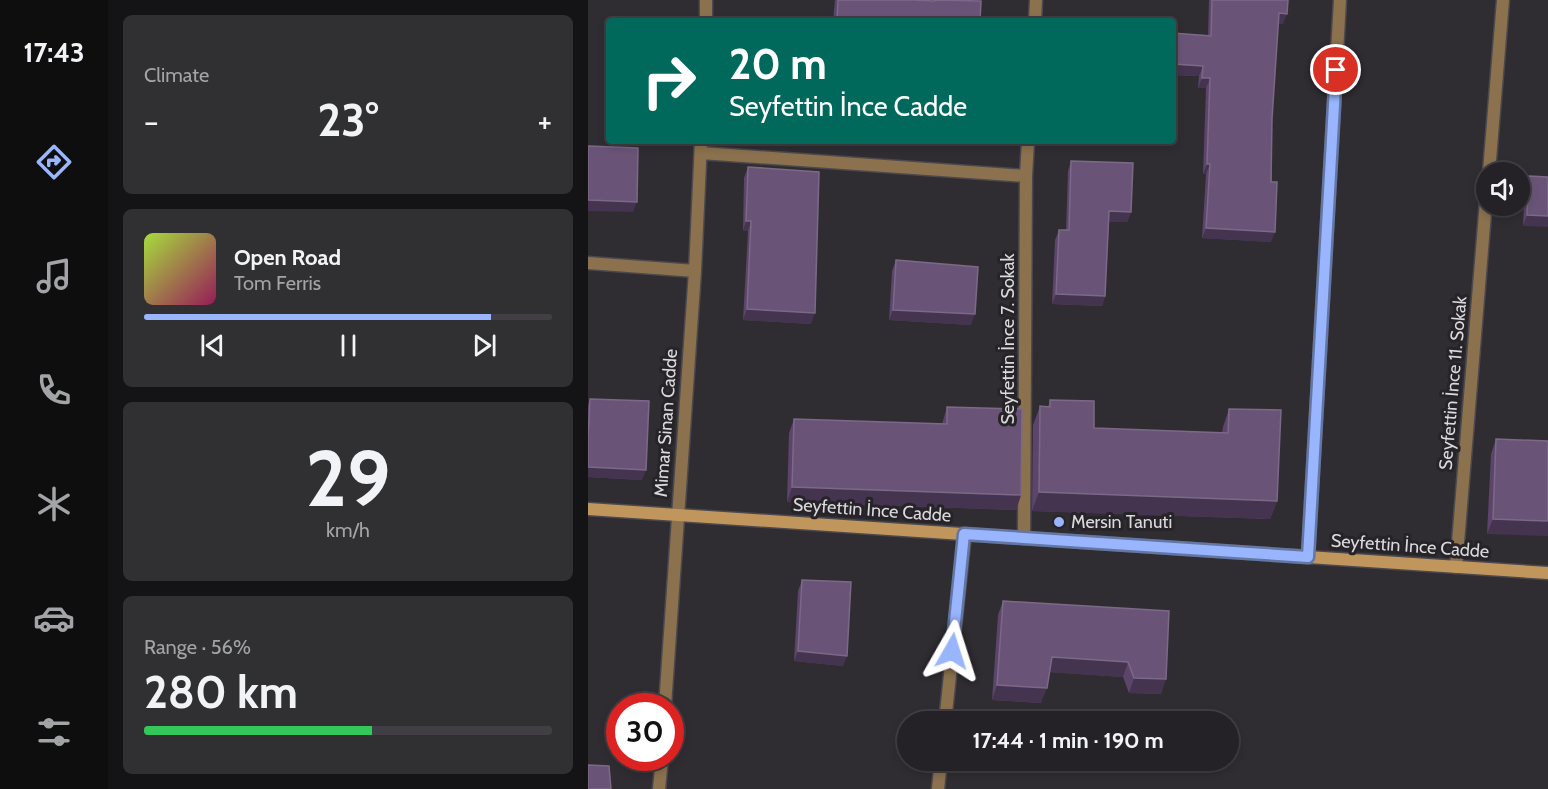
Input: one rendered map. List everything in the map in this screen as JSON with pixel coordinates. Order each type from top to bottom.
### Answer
[{"type":"main road","name":"Seyfettin İnce Cadde","points":[[588,509],[1548,573]]},
{"type":"street","points":[[706,0],[706,18]]},
{"type":"street","points":[[1035,18],[1036,0]]},
{"type":"street","points":[[1308,557],[1340,0]]},
{"type":"street","points":[[1490,162],[1503,0]]},
{"type":"street","name":"Seyfettin İnce 7. Sokak","points":[[1024,538],[1028,144]]},
{"type":"street","points":[[701,147],[1026,177]]},
{"type":"street","name":"Mimar Sinan Cadde","points":[[666,693],[695,271],[701,147]]},
{"type":"street","name":"Seyfettin İnce 11. Sokak","points":[[1456,567],[1485,216]]},
{"type":"street","points":[[588,263],[695,271]]},
{"type":"street","points":[[946,711],[964,534]]},
{"type":"street","points":[[659,789],[661,771]]},
{"type":"street","points":[[938,789],[940,771]]},
{"type":"building","points":[[838,0],[981,1],[980,18],[837,18]]},
{"type":"building","points":[[1212,0],[1288,0],[1287,14],[1279,13],[1272,119],[1271,182],[1277,182],[1275,232],[1206,228],[1210,164],[1207,164],[1210,78],[1202,78],[1203,66],[1176,64],[1176,33],[1211,36]]},
{"type":"building","points":[[588,146],[638,148],[637,202],[588,200]]},
{"type":"building","points":[[1071,161],[1133,163],[1131,212],[1109,211],[1105,296],[1056,294],[1059,230],[1069,230]]},
{"type":"building","points":[[748,167],[819,172],[815,313],[747,309],[751,221],[746,221]]},
{"type":"building","points":[[1530,176],[1548,177],[1548,216],[1530,215]]},
{"type":"building","points":[[896,260],[978,267],[975,314],[893,310]]},
{"type":"building","points":[[590,399],[649,401],[646,470],[588,467]]},
{"type":"building","points":[[1050,400],[1094,401],[1094,428],[1228,433],[1229,409],[1281,410],[1277,501],[1039,492],[1040,406],[1050,407]]},
{"type":"building","points":[[947,407],[1022,409],[1021,495],[792,487],[794,419],[947,424]]},
{"type":"building","points":[[1496,439],[1548,441],[1548,521],[1493,519]]},
{"type":"building","points":[[802,580],[851,582],[847,656],[798,651]]},
{"type":"building","points":[[1003,601],[1169,611],[1166,679],[1134,678],[1128,662],[1052,657],[1047,688],[997,685]]},
{"type":"building","points":[[588,765],[606,766],[606,771],[609,771],[611,789],[588,789]]},
{"type":"place","name":"Mersin Tanuti","points":[[1059,522]]},
{"type":"route","points":[[952,651],[964,534],[1308,557],[1336,70]]}]
